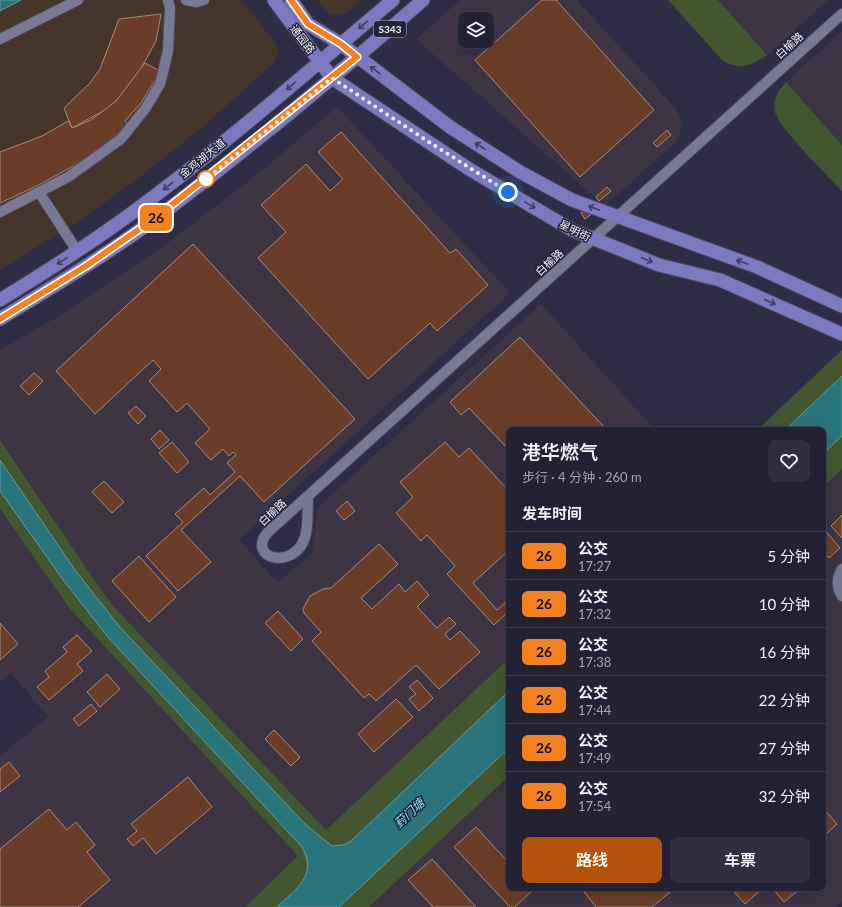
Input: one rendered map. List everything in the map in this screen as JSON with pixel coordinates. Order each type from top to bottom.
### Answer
[{"type":"main road","name":"通园路","points":[[274,0],[332,78]]},
{"type":"main road","name":"通园路","points":[[291,0],[308,24],[341,44],[357,57]]},
{"type":"main road","name":"金鸡湖大道","points":[[0,300],[76,251],[144,204],[321,62],[392,0]]},
{"type":"main road","name":"金鸡湖大道","points":[[0,319],[86,266],[154,219],[332,78],[423,0]]},
{"type":"main road","points":[[357,57],[450,127],[520,172],[572,200],[757,267],[842,306]]},
{"type":"main road","name":"星明街","points":[[332,78],[476,173],[572,230],[659,265],[720,280],[842,334]]},
{"type":"street","points":[[0,39],[78,0]]},
{"type":"street","points":[[0,212],[68,177],[121,139],[145,109],[160,84],[168,51],[170,8],[168,0]]},
{"type":"street","points":[[186,0],[197,2],[204,0]]},
{"type":"street","name":"白榆路","points":[[308,496],[306,535],[300,546],[286,558],[275,558],[267,555],[262,546],[264,537],[308,496],[616,217],[842,14]]},
{"type":"street","points":[[39,192],[76,251]]},
{"type":"street","points":[[842,569],[838,576],[837,585],[842,596]]},
{"type":"shaded area","points":[[21,0],[242,0],[275,43],[279,52],[272,65],[198,131],[135,181],[76,223],[0,270],[0,11]]},
{"type":"shaded area","points":[[317,0],[362,0],[347,13],[336,16],[329,14]]},
{"type":"shaded area","points":[[461,0],[577,0],[677,110],[682,124],[677,141],[605,206],[416,39]]},
{"type":"shaded area","points":[[668,0],[718,0],[767,55],[756,62],[745,66],[734,65],[722,60]]},
{"type":"shaded area","points":[[718,0],[828,0],[767,55]]},
{"type":"shaded area","points":[[842,31],[842,145],[786,82]]},
{"type":"shaded area","points":[[786,82],[842,145],[842,191],[794,140],[778,119],[774,104],[778,92]]},
{"type":"shaded area","points":[[337,107],[510,293],[239,540],[278,583],[313,552],[317,508],[541,304],[652,427],[506,427],[506,661],[326,830],[116,609],[99,587],[0,440],[0,350],[64,313],[153,254],[259,173]]},
{"type":"shaded area","points":[[842,350],[842,376],[788,427],[760,427]]},
{"type":"shaded area","points":[[842,436],[842,469],[826,484],[826,451]]},
{"type":"shaded area","points":[[0,440],[99,587],[116,609],[326,830],[506,661],[506,694],[350,842],[343,845],[332,846],[305,824],[119,626],[75,570],[0,460]]},
{"type":"shaded area","points":[[842,469],[842,902],[836,907],[369,907],[506,779],[506,891],[826,891],[826,484]]},
{"type":"shaded area","points":[[0,491],[64,581],[107,636],[302,847],[308,866],[306,874],[303,881],[297,888],[277,907],[245,907],[298,856],[70,609],[0,509]]},
{"type":"shaded area","points":[[0,509],[70,609],[299,856],[245,907],[0,907],[0,756],[48,717],[11,673],[0,682]]},
{"type":"shaded area","points":[[506,751],[506,779],[369,907],[339,907]]},
{"type":"water","points":[[0,0],[21,0],[0,11]]},
{"type":"water","points":[[842,376],[842,436],[826,451],[826,427],[788,427]]},
{"type":"water","name":"葑门塘","points":[[0,460],[75,570],[119,626],[305,824],[332,846],[343,845],[350,842],[506,694],[506,751],[339,907],[277,907],[297,888],[303,881],[306,874],[308,866],[302,847],[107,636],[64,581],[0,491]]},
{"type":"building","points":[[542,0],[556,0],[654,110],[580,177],[475,60],[488,48],[494,48],[494,43]]},
{"type":"building","points":[[161,14],[156,41],[137,76],[116,101],[105,110],[72,128],[64,108],[90,83],[100,69],[119,19]]},
{"type":"building","points":[[145,63],[158,70],[157,77],[141,103],[125,121],[129,125],[89,157],[39,185],[0,203],[0,152],[42,136],[68,121],[72,128],[91,120],[116,101]]},
{"type":"building","points":[[667,130],[671,135],[657,147],[653,143]]},
{"type":"building","points":[[341,132],[450,253],[456,249],[488,285],[437,331],[430,323],[368,379],[258,258],[286,232],[261,205],[306,164],[330,191],[343,179],[318,152]]},
{"type":"building","points":[[607,187],[611,191],[599,201],[596,197]]},
{"type":"building","points":[[589,207],[594,212],[585,219],[581,213]]},
{"type":"building","points":[[193,244],[355,419],[264,502],[240,476],[181,530],[211,562],[178,591],[146,556],[183,522],[175,514],[204,488],[210,495],[235,472],[227,463],[236,455],[233,452],[229,456],[223,449],[211,460],[195,443],[210,429],[187,403],[177,412],[149,381],[161,369],[153,360],[95,414],[56,371]]},
{"type":"building","points":[[520,337],[604,427],[506,427],[506,447],[469,408],[461,415],[450,402]]},
{"type":"building","points":[[34,373],[43,381],[29,395],[20,386]]},
{"type":"building","points":[[136,406],[146,416],[138,424],[128,413]]},
{"type":"building","points":[[160,430],[169,440],[159,449],[151,439]]},
{"type":"building","points":[[172,442],[189,462],[177,473],[159,453]]},
{"type":"building","points":[[445,442],[459,457],[469,448],[506,488],[506,553],[473,583],[497,610],[506,602],[506,614],[494,625],[447,574],[455,566],[427,535],[421,541],[396,513],[413,497],[400,482]]},
{"type":"building","points":[[104,481],[124,502],[112,513],[92,492]]},
{"type":"building","points":[[347,501],[355,511],[344,520],[336,511]]},
{"type":"building","points":[[842,515],[842,538],[831,526]]},
{"type":"building","points":[[826,532],[840,548],[829,558],[826,554]]},
{"type":"building","points":[[379,544],[398,564],[361,598],[372,609],[399,584],[405,592],[417,581],[429,595],[417,607],[437,628],[449,617],[456,624],[445,634],[450,640],[460,631],[480,652],[439,689],[416,665],[376,701],[369,694],[364,698],[312,641],[321,632],[304,613],[303,609],[310,596],[323,589],[331,588]]},
{"type":"building","points":[[139,556],[176,597],[149,622],[112,581]]},
{"type":"building","points":[[278,611],[303,639],[291,651],[265,623]]},
{"type":"building","points":[[0,623],[18,644],[0,660]]},
{"type":"building","points":[[77,635],[92,651],[77,664],[83,671],[49,700],[37,687],[49,677],[45,671],[67,652],[63,647]]},
{"type":"building","points":[[107,674],[120,689],[100,707],[87,692]]},
{"type":"building","points":[[417,680],[433,698],[419,711],[409,699],[416,694],[409,687]]},
{"type":"building","points":[[396,699],[413,717],[374,752],[358,734]]},
{"type":"building","points":[[91,704],[97,711],[79,726],[73,719]]},
{"type":"building","points":[[274,730],[300,757],[291,766],[265,739]]},
{"type":"building","points":[[9,762],[20,776],[0,792],[0,769]]},
{"type":"building","points":[[188,777],[212,807],[156,854],[143,838],[133,846],[127,839],[137,831],[131,824]]},
{"type":"building","points":[[49,809],[67,830],[76,822],[95,845],[87,852],[110,880],[78,907],[0,907],[0,849]]},
{"type":"building","points":[[826,811],[837,824],[826,834]]},
{"type":"building","points":[[476,827],[506,860],[506,891],[532,891],[515,907],[510,907],[454,847]]},
{"type":"building","points":[[432,859],[476,907],[433,907],[408,880]]},
{"type":"building","points":[[583,891],[671,891],[652,907],[596,907]]},
{"type":"building","points":[[734,891],[760,891],[745,904]]},
{"type":"building","points":[[775,891],[797,891],[784,902]]},
{"type":"bus line","name":"26","points":[[0,319],[86,266],[154,219],[226,164],[357,57],[341,44],[308,24],[291,0]]},
{"type":"route","points":[[206,179],[202,182],[332,78],[356,96],[469,169],[508,192]]}]
